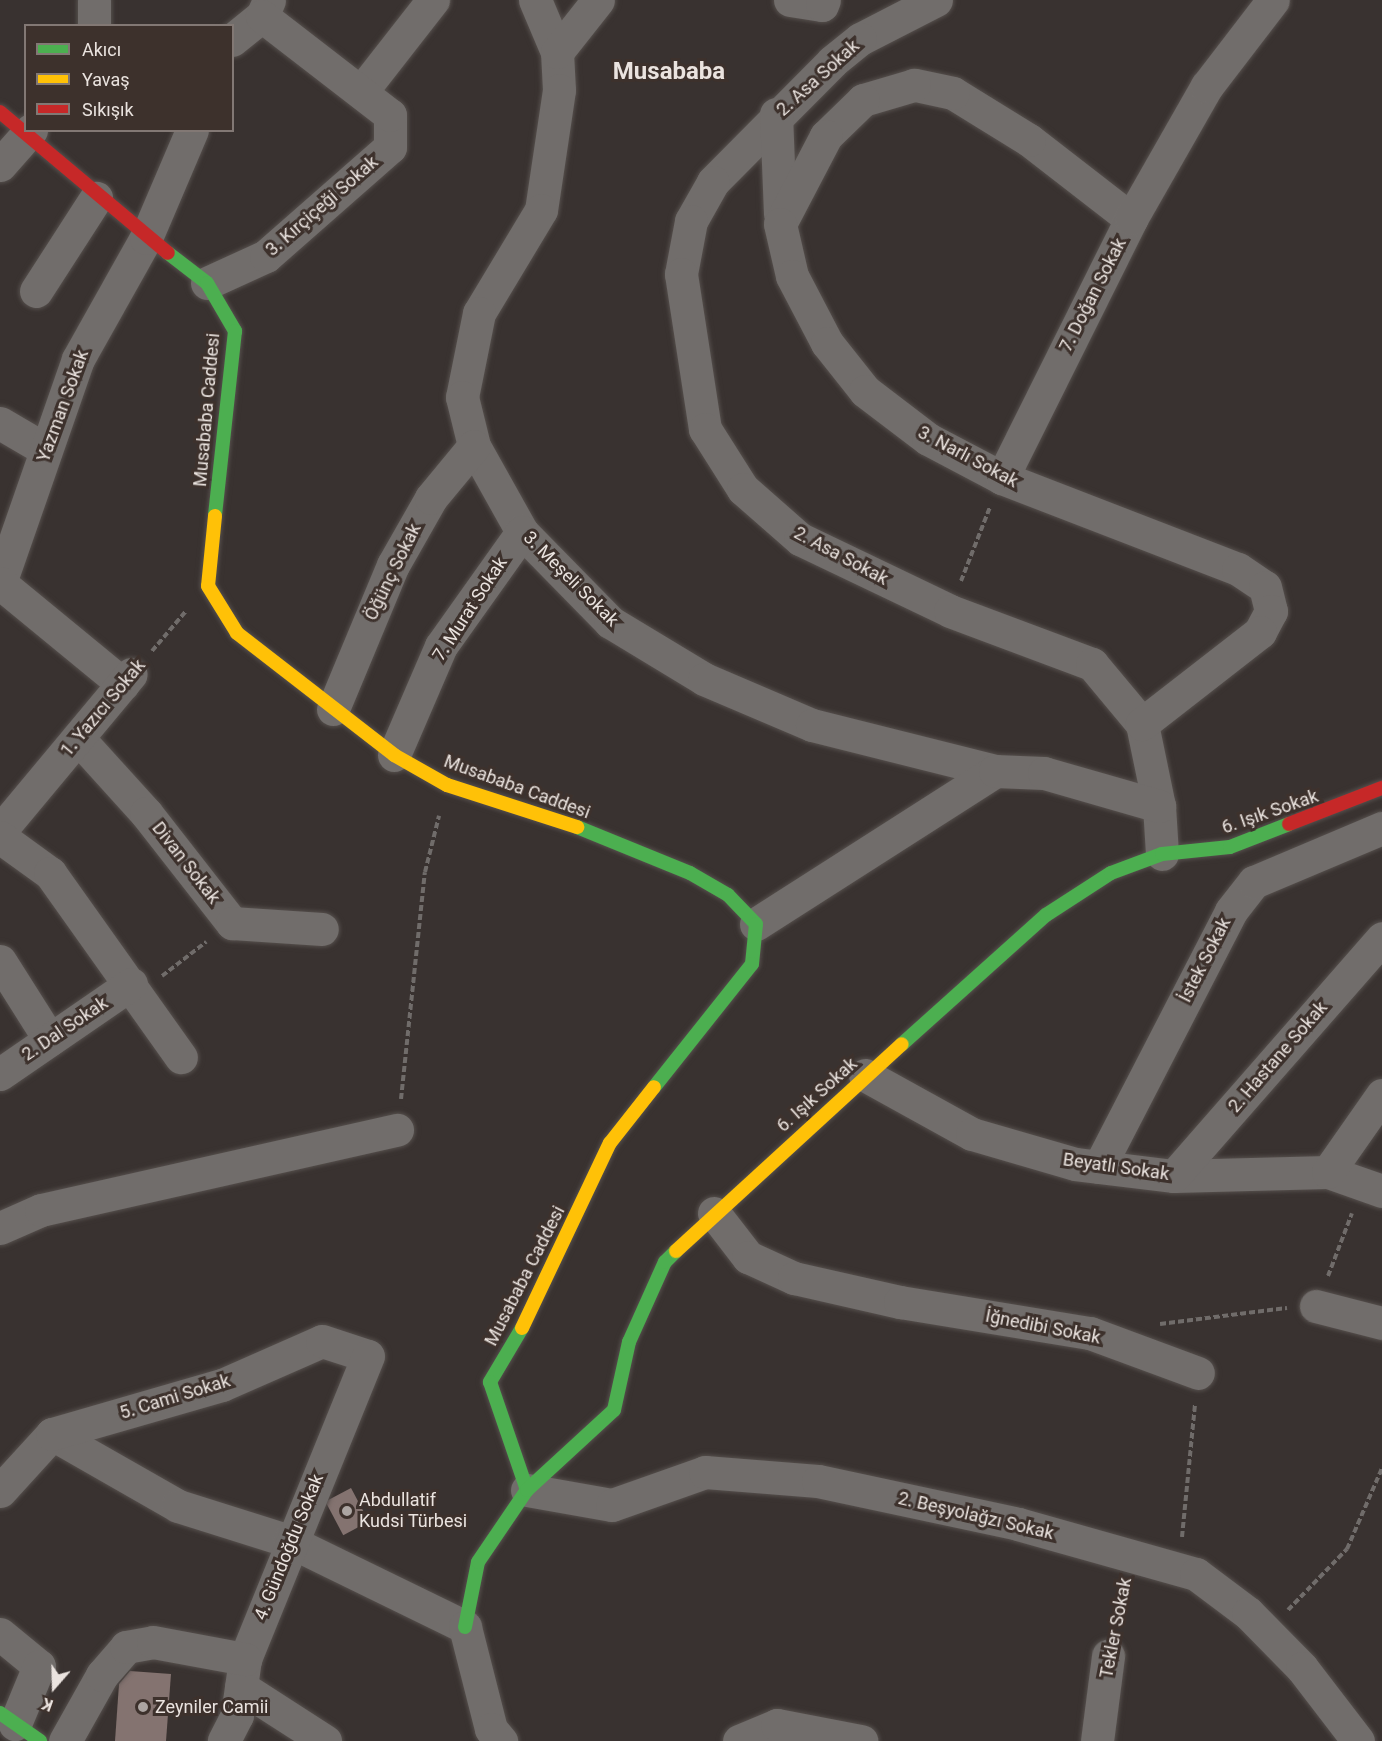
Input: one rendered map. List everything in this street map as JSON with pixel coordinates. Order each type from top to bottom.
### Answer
[{"type":"main road","name":"Musababa Caddesi","points":[[0,112],[24,132]]},
{"type":"main road","name":"Musababa Caddesi","points":[[27,134],[96,198],[207,283],[235,331],[208,586],[237,633],[394,755],[447,785],[548,815],[690,873],[728,895],[756,924],[752,964],[610,1143],[533,1309],[490,1382],[527,1491]]},
{"type":"main road","name":"6. Işık Sokak","points":[[465,1627],[478,1562],[527,1491],[614,1410],[629,1342],[665,1262],[714,1213],[1046,915],[1111,873],[1162,854],[1230,847],[1382,788]]},
{"type":"street","points":[[94,0],[94,24]]},
{"type":"street","points":[[361,92],[434,0]]},
{"type":"street","name":"3. Meşeli Sokak","points":[[535,0],[557,52],[559,90],[541,210],[477,323],[462,397],[474,447],[522,532],[610,622],[704,679],[812,725],[995,771],[1044,773],[1159,806]]},
{"type":"street","points":[[557,52],[598,0]]},
{"type":"street","points":[[790,0],[823,3]]},
{"type":"street","name":"2. Asa Sokak","points":[[936,0],[860,39],[776,114],[713,182],[691,221],[681,274],[705,429],[743,489],[800,539],[950,611],[1092,663],[1142,724],[1159,806],[1162,854]]},
{"type":"street","name":"7. Doğan Sokak","points":[[1002,478],[1131,219],[1207,86],[1259,4]]},
{"type":"street","points":[[234,38],[265,8]]},
{"type":"street","name":"3. Kırçiçeği Sokak","points":[[207,283],[266,256],[390,147],[390,115],[265,8]]},
{"type":"street","points":[[780,224],[826,136],[863,100],[914,85],[953,93],[1029,140],[1131,219]]},
{"type":"street","name":"3. Narlı Sokak","points":[[776,114],[780,224],[792,276],[827,344],[865,391],[928,439],[1002,478],[1238,569],[1265,587],[1271,611],[1260,632],[1142,724]]},
{"type":"street","name":"Yazman Sokak","points":[[0,583],[78,359],[146,238],[191,132]]},
{"type":"street","points":[[0,165],[27,134]]},
{"type":"street","points":[[36,291],[96,198]]},
{"type":"street","points":[[0,423],[46,450]]},
{"type":"street","name":"Öğünç Sokak","points":[[333,709],[393,565],[431,498],[474,447]]},
{"type":"street","name":"7. Murat Sokak","points":[[394,755],[441,646],[522,532]]},
{"type":"street","points":[[0,583],[127,679]]},
{"type":"street","name":"1. Yazıcı Sokak","points":[[0,831],[127,679]]},
{"type":"street","name":"Divan Sokak","points":[[78,738],[146,813],[232,923],[322,928]]},
{"type":"street","points":[[756,924],[995,771]]},
{"type":"street","name":"İstek Sokak","points":[[1099,1167],[1231,910],[1254,882],[1382,828]]},
{"type":"street","points":[[0,837],[50,873],[181,1057]]},
{"type":"street","name":"2. Hastane Sokak","points":[[1174,1176],[1382,938]]},
{"type":"street","points":[[0,961],[50,1040]]},
{"type":"street","name":"2. Dal Sokak","points":[[0,1074],[50,1040],[134,989]]},
{"type":"street","name":"Beyatlı Sokak","points":[[866,1075],[972,1134],[1099,1167],[1174,1176],[1328,1172],[1372,1188]]},
{"type":"street","points":[[1328,1172],[1382,1095]]},
{"type":"street","points":[[0,1228],[41,1209],[397,1130]]},
{"type":"street","name":"İğnedibi Sokak","points":[[714,1213],[748,1257],[794,1278],[900,1302],[1090,1333],[1198,1373]]},
{"type":"street","points":[[1316,1306],[1382,1323]]},
{"type":"street","name":"5. Cami Sokak","points":[[52,1434],[222,1385],[322,1341],[368,1356]]},
{"type":"street","name":"4. Gündoğdu Sokak","points":[[224,1741],[237,1715],[243,1673],[289,1541],[368,1356]]},
{"type":"street","points":[[0,1491],[52,1434],[178,1506],[289,1541],[465,1627],[491,1737]]},
{"type":"street","name":"2. Beşyolağzı Sokak","points":[[527,1491],[612,1505],[705,1472],[818,1481],[1018,1524],[1197,1574],[1265,1630],[1358,1741]]},
{"type":"street","points":[[0,1634],[39,1666],[18,1726]]},
{"type":"street","points":[[64,1741],[102,1675],[126,1647],[153,1642],[243,1673],[325,1741]]},
{"type":"street","name":"Tekler Sokak","points":[[1097,1741],[1108,1656]]},
{"type":"street","points":[[739,1741],[777,1725],[861,1741]]},
{"type":"path","points":[[950,611],[1002,478]]},
{"type":"path","name":"1. Yazıcı Sokak","points":[[127,679],[208,586]]},
{"type":"path","points":[[397,1130],[425,872],[447,785]]},
{"type":"path","points":[[134,989],[232,923]]},
{"type":"path","points":[[1147,1326],[1316,1306],[1372,1188]]},
{"type":"path","points":[[1179,1569],[1198,1373]]},
{"type":"path","points":[[1265,1630],[1347,1549],[1382,1468]]},
{"type":"path","name":"Tekler Sokak","points":[[1108,1656],[1125,1578]]},
{"type":"building","name":"Abdullatif Kudsi Türbesi","points":[[351,1488],[369,1522],[343,1535],[325,1502]]},
{"type":"building","name":"Zeyniler Camii","points":[[130,1671],[171,1674],[166,1741],[115,1741],[119,1684]]},
{"type":"traffic: fast","points":[[168,253],[207,283],[235,331],[215,516]]},
{"type":"traffic: fast","points":[[902,1044],[1046,915],[1111,873],[1162,854],[1230,847],[1289,824]]},
{"type":"traffic: fast","points":[[577,827],[690,873],[728,895],[756,924],[752,964],[654,1087]]},
{"type":"traffic: fast","points":[[465,1627],[478,1562],[527,1490],[614,1410],[629,1342],[665,1262],[676,1251]]},
{"type":"traffic: fast","points":[[522,1328],[490,1382],[527,1490]]},
{"type":"traffic: fast","points":[[0,1713],[40,1741]]},
{"type":"traffic: slow","points":[[215,516],[208,586],[237,633],[394,755],[447,785],[577,827]]},
{"type":"traffic: slow","points":[[676,1251],[902,1044]]},
{"type":"traffic: slow","points":[[522,1328],[610,1143],[654,1087]]},
{"type":"traffic: jam","points":[[0,112],[168,253]]},
{"type":"traffic: jam","points":[[1289,824],[1382,788]]},
{"type":"place","name":"Abdullatif Kudsi Türbesi","points":[[347,1511]]},
{"type":"place","name":"Zeyniler Camii","points":[[143,1707]]},
{"type":"district","name":"Musababa","points":[[669,72]]}]
